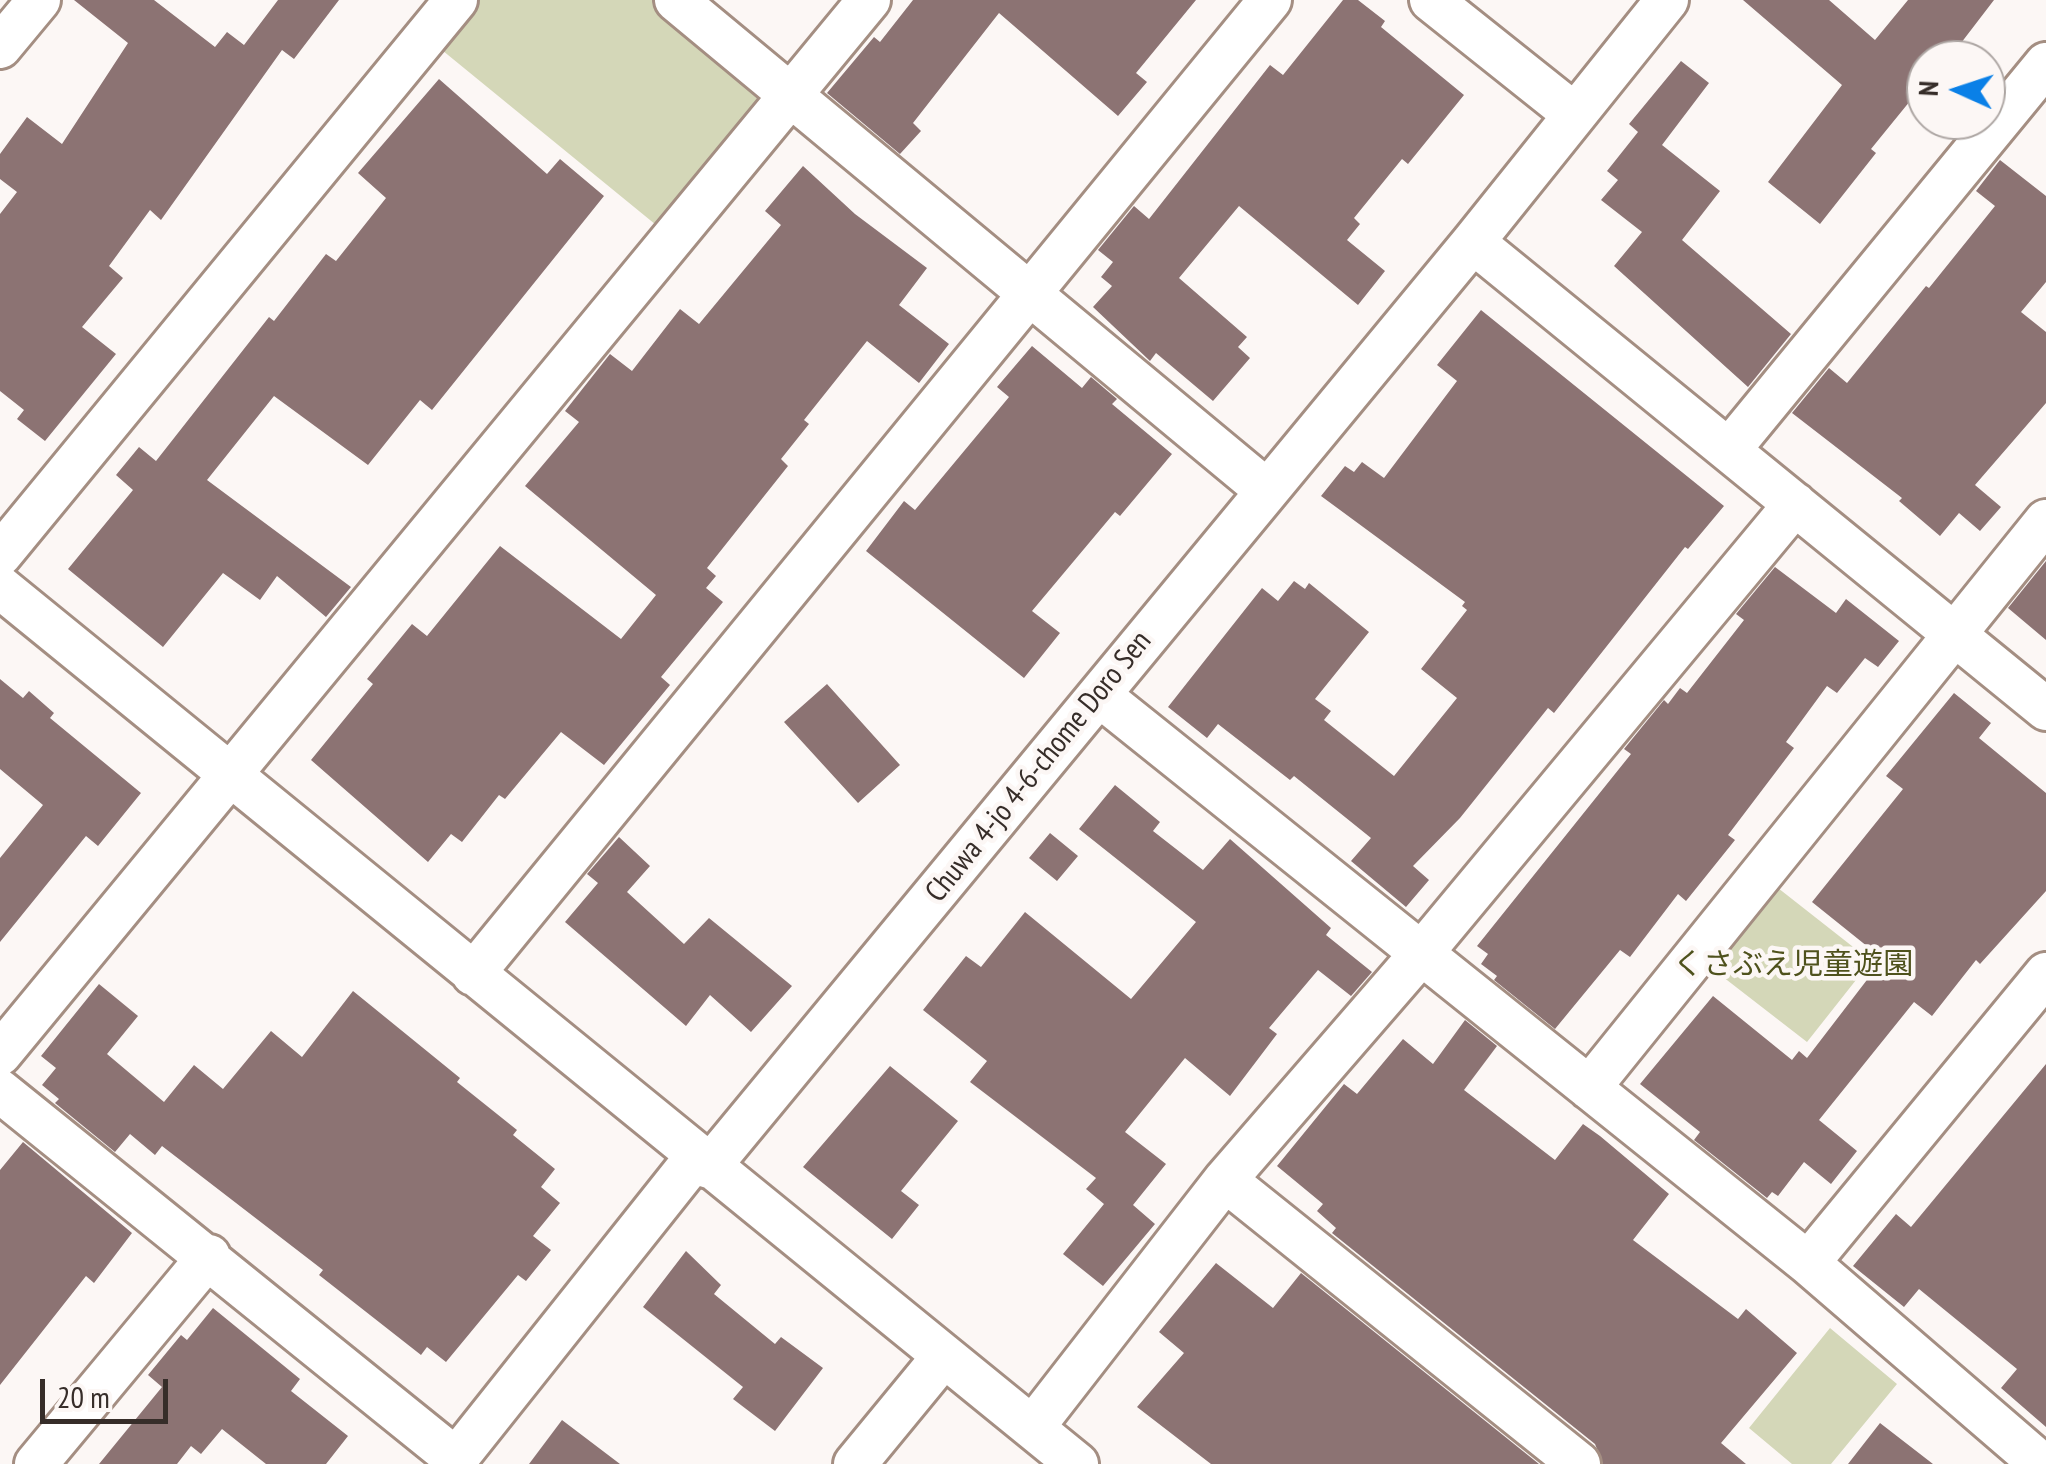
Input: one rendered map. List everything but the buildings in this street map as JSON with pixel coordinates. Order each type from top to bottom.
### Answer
[{"type":"street","points":[[0,47],[39,0]]},
{"type":"street","points":[[456,0],[2,586],[230,778],[1077,1464]]},
{"type":"street","points":[[676,0],[1266,490]]},
{"type":"street","points":[[0,1054],[869,0]]},
{"type":"street","points":[[474,974],[1270,0]]},
{"type":"street","points":[[1431,0],[1574,114]]},
{"type":"street","name":"Chuwa 4-jo 4-6-chome Doro Sen","points":[[454,1461],[1100,695],[1667,0]]},
{"type":"street","points":[[1729,450],[2046,64]]},
{"type":"street","points":[[1473,242],[2046,709]]},
{"type":"street","points":[[1033,1427],[1225,1180],[1420,955],[1794,504]]},
{"type":"street","points":[[1589,1088],[2046,521]]},
{"type":"street","points":[[1100,695],[1808,1264],[2041,1464]]},
{"type":"street","points":[[1808,1264],[2046,974]]},
{"type":"street","points":[[0,1091],[209,1256],[454,1461]]},
{"type":"street","points":[[1225,1180],[1579,1464]]},
{"type":"street","points":[[36,1464],[209,1256]]},
{"type":"street","points":[[856,1464],[943,1357]]},
{"type":"green space","points":[[456,0],[676,0],[791,95],[672,238],[426,37]]},
{"type":"green space","name":"くさぶえ児童遊園","points":[[1778,888],[1871,961],[1807,1042],[1714,970]]},
{"type":"green space","points":[[1830,1328],[1897,1384],[1831,1464],[1792,1464],[1749,1428]]}]
